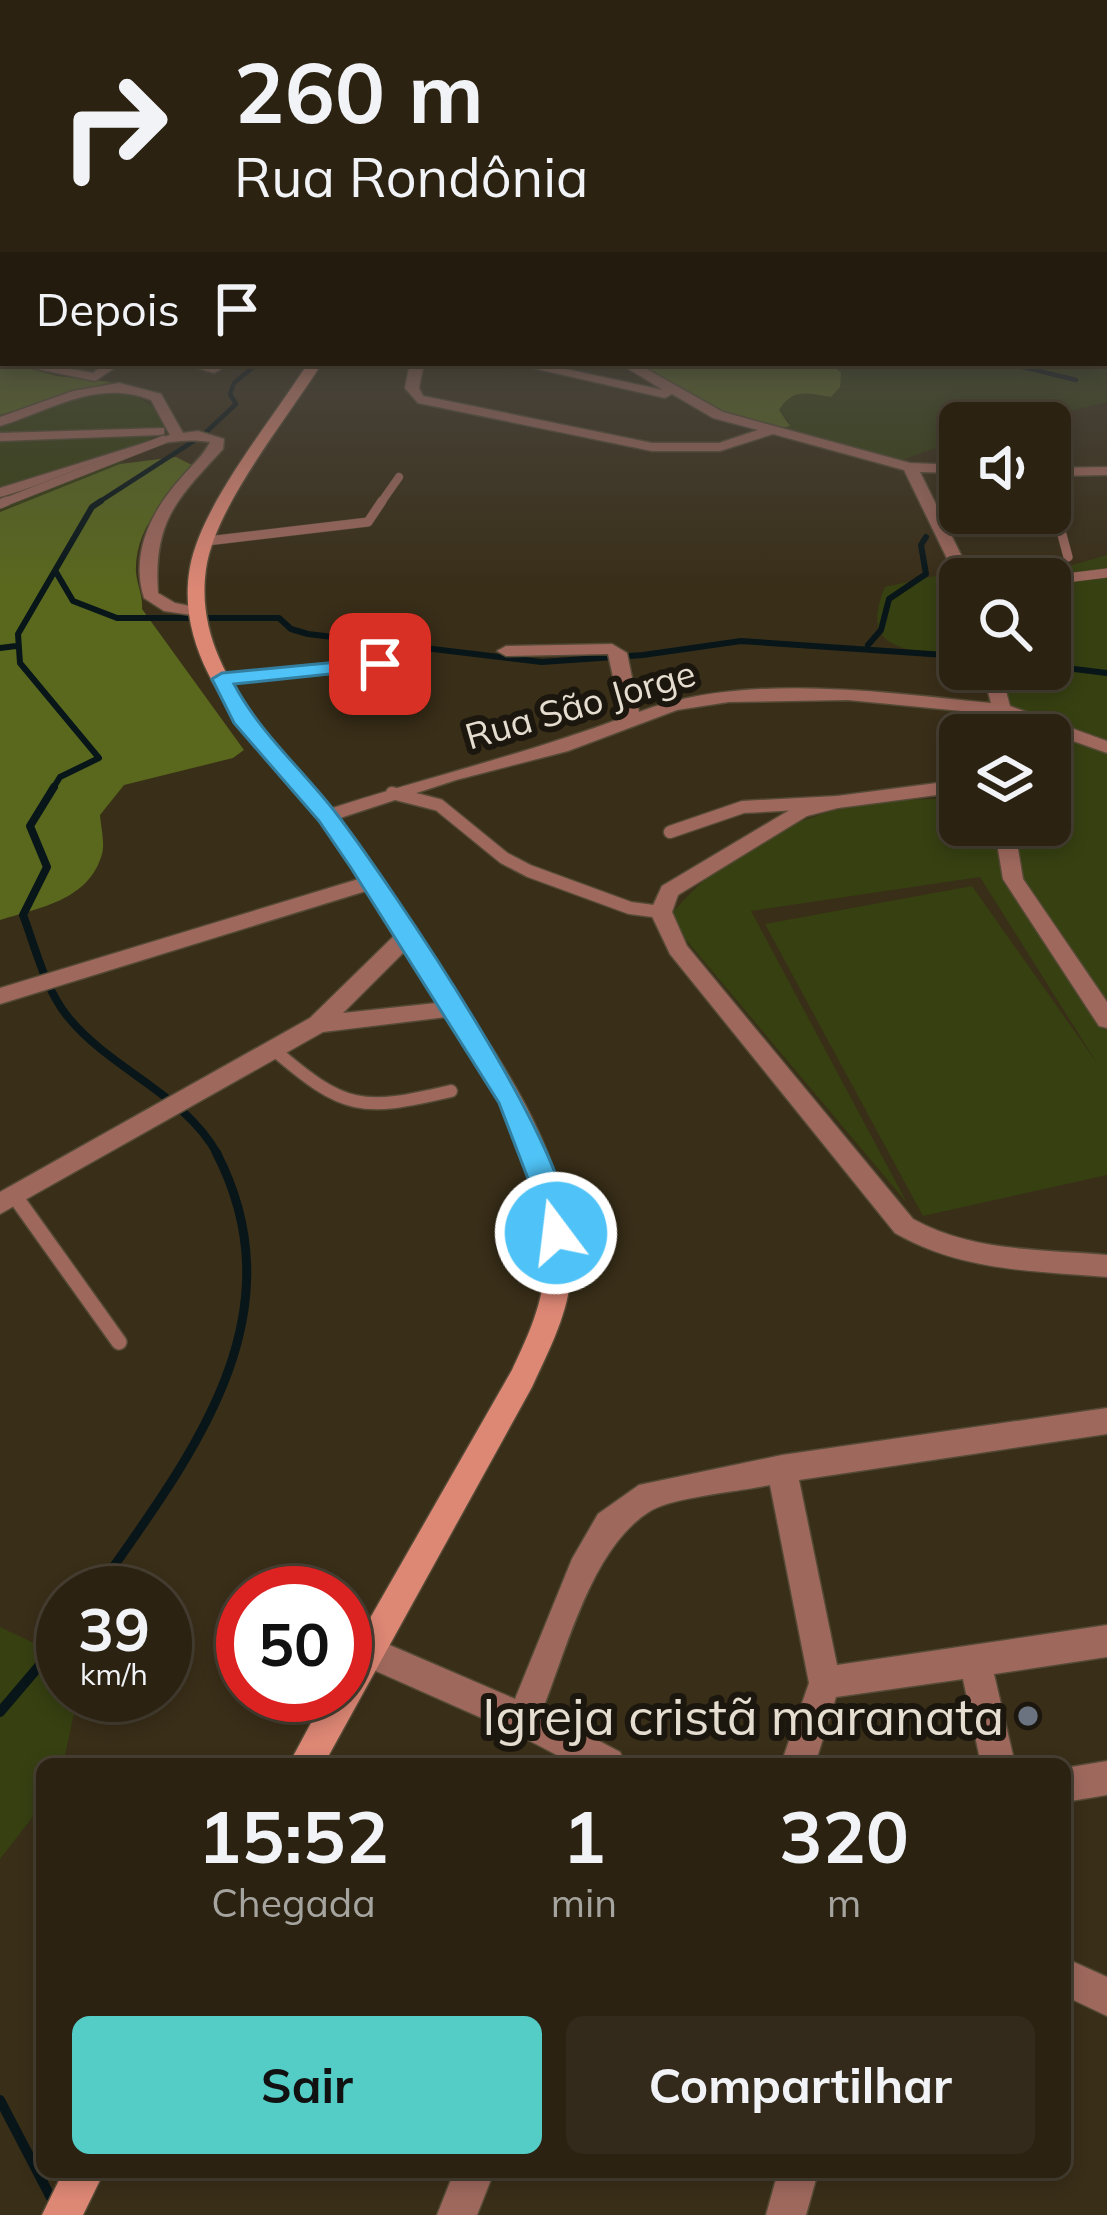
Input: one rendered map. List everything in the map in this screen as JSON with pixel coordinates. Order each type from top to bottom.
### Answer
[{"type":"main road","points":[[303,382],[207,541],[196,584],[199,613],[222,679],[242,718],[327,816],[511,1101],[549,1197],[558,1271],[537,1341],[372,1651]]},
{"type":"main road","points":[[310,1758],[331,1722]]},
{"type":"main road","points":[[62,2215],[80,2178]]},
{"type":"street","points":[[413,382],[418,399],[626,443],[720,447],[772,430]]},
{"type":"street","points":[[610,382],[680,397],[772,430],[910,467],[939,468]]},
{"type":"street","points":[[657,382],[680,397]]},
{"type":"street","points":[[0,422],[85,393],[128,388],[156,397],[175,432]]},
{"type":"street","points":[[0,493],[175,432]]},
{"type":"street","points":[[0,437],[175,432],[217,439],[218,446],[154,521],[147,544],[150,595],[170,607],[199,613]]},
{"type":"street","points":[[910,467],[955,558]]},
{"type":"street","points":[[1071,472],[1107,471]]},
{"type":"street","points":[[506,650],[613,650],[618,653],[631,718]]},
{"type":"street","points":[[222,679],[416,659]]},
{"type":"street","points":[[997,690],[1002,714]]},
{"type":"street","name":"Rua São Jorge","points":[[327,816],[392,793],[561,747],[631,718],[692,702],[791,694],[1002,709],[1107,747]]},
{"type":"street","points":[[939,789],[837,802],[800,812],[669,891],[661,912],[677,949],[904,1226],[939,1245],[1107,1266]]},
{"type":"street","points":[[1007,846],[1012,879],[1107,1020]]},
{"type":"street","points":[[0,996],[372,882]]},
{"type":"street","points":[[7,1200],[318,1024],[406,937]]},
{"type":"street","points":[[318,1024],[454,1009]]},
{"type":"street","points":[[523,1719],[583,1570],[609,1524],[649,1495],[782,1469],[1107,1420]]},
{"type":"street","points":[[782,1469],[825,1683],[800,1758]]},
{"type":"street","points":[[825,1683],[1107,1641]]},
{"type":"street","points":[[372,1653],[523,1719],[597,1758]]},
{"type":"street","points":[[975,1662],[997,1758]]},
{"type":"street","points":[[1071,1784],[1107,1778]]},
{"type":"street","points":[[1071,1979],[1107,1997]]},
{"type":"street","points":[[457,2215],[472,2178]]},
{"type":"street","points":[[786,2215],[796,2178]]},
{"type":"lane","points":[[0,504],[175,432]]},
{"type":"lane","points":[[207,541],[368,522],[399,477]]},
{"type":"lane","points":[[1062,534],[1068,557]]},
{"type":"lane","points":[[1071,577],[1107,573]]},
{"type":"lane","points":[[392,793],[439,805],[504,858],[529,872],[630,908],[661,912]]},
{"type":"lane","points":[[670,832],[743,808],[837,802]]},
{"type":"lane","points":[[274,1049],[353,1102],[375,1106],[451,1091]]},
{"type":"lane","points":[[7,1200],[119,1342]]},
{"type":"green space","points":[[0,382],[110,382],[0,415]]},
{"type":"green space","points":[[112,382],[158,409],[165,427],[120,464],[0,511],[0,416]]},
{"type":"green space","points":[[665,382],[840,382],[831,397],[802,394],[790,398],[779,410],[790,426],[777,429],[702,404]]},
{"type":"green space","points":[[837,382],[1106,382],[1107,402],[1071,411],[1071,402],[939,402],[939,447],[901,460],[777,429],[789,421],[778,410],[792,397],[803,393],[822,396]]},
{"type":"green space","points":[[176,457],[194,466],[154,514],[141,541],[136,572],[142,609],[244,750],[233,758],[124,785],[100,815],[102,854],[86,882],[60,900],[0,920],[0,512],[120,464]]},
{"type":"green space","points":[[1107,555],[1107,1175],[923,1216],[765,924],[972,886],[1097,1063],[980,877],[751,911],[907,1203],[676,928],[673,912],[718,869],[768,836],[854,806],[939,798],[939,846],[1071,846],[1071,714],[983,714],[986,690],[1071,690],[1071,565]]},
{"type":"green space","points":[[939,575],[939,657],[908,650],[884,637],[878,609],[885,587]]},
{"type":"green space","points":[[0,1627],[36,1644],[36,1722],[72,1722],[64,1758],[36,1758],[36,1813],[0,1859]]},
{"type":"waterway","points":[[96,504],[203,435],[236,404],[230,394],[235,382]]},
{"type":"waterway","points":[[52,790],[60,777],[99,758],[20,663],[18,634],[92,507],[101,501]]},
{"type":"waterway","points":[[868,645],[881,630],[889,599],[926,574],[921,545],[926,537]]},
{"type":"waterway","points":[[56,572],[73,601],[117,618],[279,618],[291,629],[308,634],[542,662],[643,655],[741,641],[939,655]]},
{"type":"waterway","points":[[0,648],[16,646]]},
{"type":"waterway","points":[[1071,669],[1107,673]]},
{"type":"waterway","points":[[54,787],[30,826],[47,867],[23,915],[47,981],[60,1006],[86,1036],[186,1115],[218,1155]]},
{"type":"waterway","points":[[114,1566],[197,1439],[223,1386],[240,1330],[247,1273],[240,1213],[216,1152]]},
{"type":"waterway","points":[[0,1712],[36,1670]]},
{"type":"waterway","points":[[0,2100],[36,2169]]},
{"type":"waterway","points":[[41,2178],[60,2215]]},
{"type":"place","name":"Igreja cristã maranata","points":[[1028,1716]]},
{"type":"route","points":[[380,664],[222,679],[242,718],[327,816],[360,863],[511,1101],[549,1197],[556,1233]]}]
